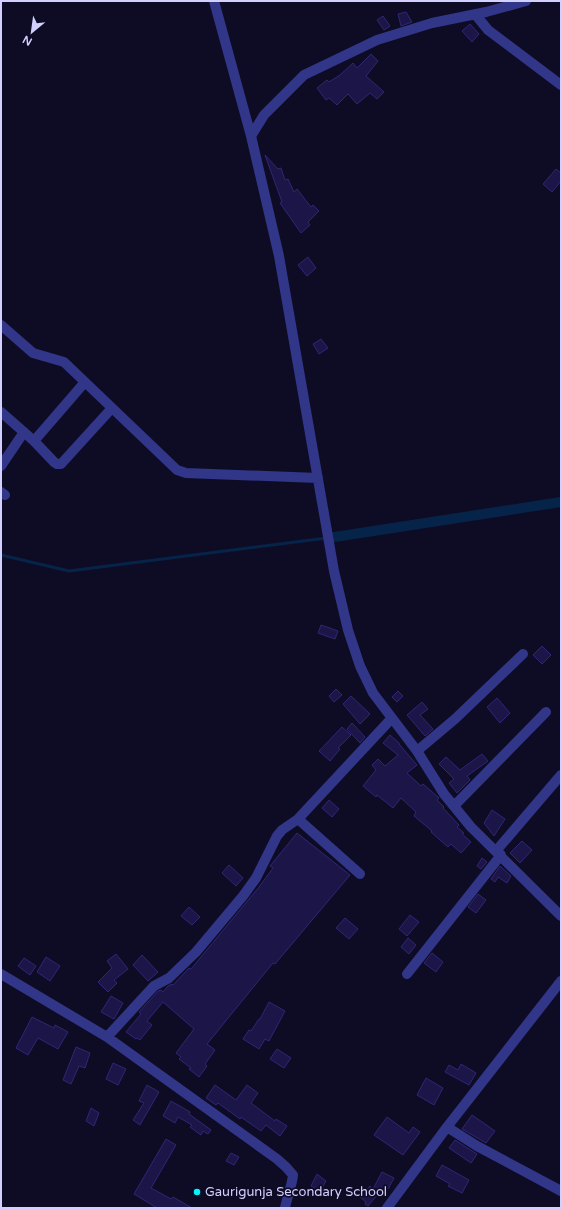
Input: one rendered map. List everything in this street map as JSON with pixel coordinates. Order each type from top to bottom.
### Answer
[{"type":"street","points":[[214,1],[251,136],[278,256],[334,571],[348,630],[360,666],[373,693],[417,751],[444,794],[471,827],[561,916]]},
{"type":"street","points":[[251,136],[264,115],[304,75],[377,40],[432,23],[526,1]]},
{"type":"street","points":[[475,14],[488,30],[561,85]]},
{"type":"street","points":[[1,326],[33,353],[64,362],[177,470],[186,473],[318,478]]},
{"type":"street","points":[[34,442],[85,382]]},
{"type":"street","points":[[1,412],[24,432],[54,462],[61,464],[112,408]]},
{"type":"street","points":[[1,466],[24,432]]},
{"type":"street","points":[[417,751],[454,719],[523,654]]},
{"type":"street","points":[[454,806],[546,712]]},
{"type":"street","points":[[107,1037],[154,986],[169,978],[196,952],[243,896],[256,878],[277,836],[282,830],[298,819],[392,718]]},
{"type":"street","points":[[406,974],[498,853],[561,775]]},
{"type":"street","points":[[298,819],[360,874]]},
{"type":"street","points":[[1,974],[107,1037],[277,1159],[293,1175],[285,1208]]},
{"type":"street","points":[[387,1208],[561,981]]},
{"type":"street","points":[[448,1128],[476,1146],[561,1191]]},
{"type":"building","points":[[406,12],[412,22],[401,26],[398,14]]},
{"type":"building","points":[[383,16],[390,26],[384,30],[377,20]]},
{"type":"building","points":[[470,24],[479,34],[472,42],[462,31]]},
{"type":"building","points":[[371,54],[378,61],[366,76],[384,92],[377,99],[370,93],[357,104],[348,94],[337,105],[329,98],[326,100],[317,88],[327,80],[329,82],[340,75],[353,63],[357,68]]},
{"type":"building","points":[[265,155],[278,169],[281,168],[285,180],[288,179],[294,192],[297,189],[311,207],[313,205],[319,211],[308,222],[310,225],[301,233],[280,203],[282,202]]},
{"type":"building","points":[[556,169],[561,173],[561,181],[552,192],[543,184]]},
{"type":"building","points":[[308,257],[316,268],[307,276],[298,265]]},
{"type":"building","points":[[321,339],[328,348],[319,354],[313,344]]},
{"type":"building","points":[[321,625],[338,631],[335,639],[318,633]]},
{"type":"building","points":[[542,646],[551,655],[542,664],[533,655]]},
{"type":"building","points":[[336,689],[342,695],[334,702],[329,696]]},
{"type":"building","points":[[398,691],[403,696],[397,702],[392,697]]},
{"type":"building","points":[[351,696],[370,714],[360,724],[343,704]]},
{"type":"building","points":[[497,698],[510,713],[500,723],[487,707]]},
{"type":"building","points":[[422,702],[428,709],[420,715],[433,729],[425,736],[407,715]]},
{"type":"building","points":[[352,723],[365,737],[360,743],[347,729]]},
{"type":"building","points":[[342,727],[351,735],[338,748],[340,749],[330,761],[319,751]]},
{"type":"building","points":[[390,735],[399,743],[417,765],[407,773],[421,786],[423,784],[439,798],[437,800],[459,825],[457,827],[464,833],[462,834],[471,842],[461,853],[451,844],[448,847],[431,832],[432,831],[414,816],[416,812],[401,798],[393,808],[363,786],[376,770],[372,765],[378,759],[385,766],[398,755],[383,743]]},
{"type":"building","points":[[482,754],[488,761],[467,776],[470,780],[457,793],[449,783],[454,779],[439,764],[446,757],[460,770]]},
{"type":"building","points":[[329,800],[339,809],[332,817],[322,808]]},
{"type":"building","points":[[492,810],[505,819],[494,836],[484,823]]},
{"type":"building","points":[[297,833],[350,875],[275,964],[273,963],[207,1044],[215,1050],[205,1064],[207,1066],[199,1077],[189,1069],[191,1068],[179,1059],[181,1057],[176,1053],[194,1029],[163,1002],[147,1021],[152,1025],[140,1040],[126,1032],[141,1014],[139,1012],[158,991],[161,990],[163,992],[168,986],[173,985],[189,968],[191,969],[259,887],[273,868],[270,866]]},
{"type":"building","points":[[522,841],[532,850],[520,863],[510,853]]},
{"type":"building","points":[[482,858],[487,862],[481,869],[477,866]]},
{"type":"building","points":[[229,865],[243,878],[236,886],[222,873]]},
{"type":"building","points":[[500,866],[511,876],[507,883],[498,877],[495,882],[491,879]]},
{"type":"building","points":[[478,894],[486,900],[476,913],[468,907]]},
{"type":"building","points":[[189,907],[200,917],[192,925],[181,916]]},
{"type":"building","points":[[410,915],[419,922],[407,936],[399,929]]},
{"type":"building","points":[[345,918],[358,929],[349,939],[336,928]]},
{"type":"building","points":[[408,938],[416,945],[409,954],[401,947]]},
{"type":"building","points":[[432,953],[443,962],[436,972],[424,963]]},
{"type":"building","points":[[116,954],[128,969],[114,980],[117,983],[108,992],[98,982],[112,968],[107,961]]},
{"type":"building","points":[[142,955],[158,972],[148,981],[133,965]]},
{"type":"building","points":[[46,957],[60,966],[50,981],[37,972]]},
{"type":"building","points":[[24,958],[36,966],[30,975],[18,966]]},
{"type":"building","points":[[111,996],[123,1003],[114,1019],[101,1012]]},
{"type":"building","points":[[269,1002],[285,1011],[269,1041],[265,1039],[259,1049],[243,1039],[249,1030],[251,1031],[260,1019]]},
{"type":"building","points":[[32,1017],[54,1028],[55,1025],[68,1032],[58,1049],[38,1038],[28,1055],[16,1048]]},
{"type":"building","points":[[76,1047],[90,1053],[85,1068],[79,1066],[71,1084],[63,1080]]},
{"type":"building","points":[[277,1049],[291,1058],[284,1068],[270,1059]]},
{"type":"building","points":[[113,1063],[126,1069],[118,1085],[106,1079]]},
{"type":"building","points":[[461,1064],[476,1073],[469,1085],[445,1072],[449,1065],[458,1070]]},
{"type":"building","points":[[426,1078],[443,1088],[434,1105],[417,1095]]},
{"type":"building","points":[[147,1085],[159,1092],[140,1125],[133,1120],[144,1103],[139,1101]]},
{"type":"building","points":[[215,1085],[236,1100],[247,1085],[258,1093],[251,1103],[275,1121],[276,1119],[287,1126],[280,1136],[266,1125],[261,1131],[241,1117],[240,1119],[218,1103],[216,1105],[206,1098]]},
{"type":"building","points":[[171,1101],[190,1112],[189,1114],[211,1130],[208,1134],[203,1131],[201,1135],[190,1127],[192,1125],[178,1117],[175,1123],[163,1116]]},
{"type":"building","points":[[91,1108],[99,1113],[94,1126],[86,1121]]},
{"type":"building","points":[[472,1115],[495,1131],[486,1143],[462,1129]]},
{"type":"building","points":[[387,1117],[409,1133],[413,1127],[420,1132],[403,1155],[374,1135]]},
{"type":"building","points":[[166,1139],[176,1145],[151,1188],[171,1199],[173,1197],[192,1208],[157,1208],[134,1194]]},
{"type":"building","points":[[455,1140],[477,1154],[471,1163],[449,1148]]},
{"type":"building","points":[[231,1153],[239,1157],[234,1165],[226,1161]]},
{"type":"building","points":[[442,1165],[469,1180],[462,1193],[448,1186],[450,1184],[436,1176]]},
{"type":"building","points":[[382,1172],[394,1178],[388,1189],[384,1187],[368,1206],[360,1197],[370,1186],[373,1189]]},
{"type":"building","points":[[317,1174],[326,1181],[320,1191],[311,1186]]},
{"type":"waterway","points":[[328,538],[561,502]]},
{"type":"waterway","points":[[1,555],[69,571],[327,538]]},
{"type":"place","name":"Gaurigunja Secondary School","points":[[197,1192]]}]
